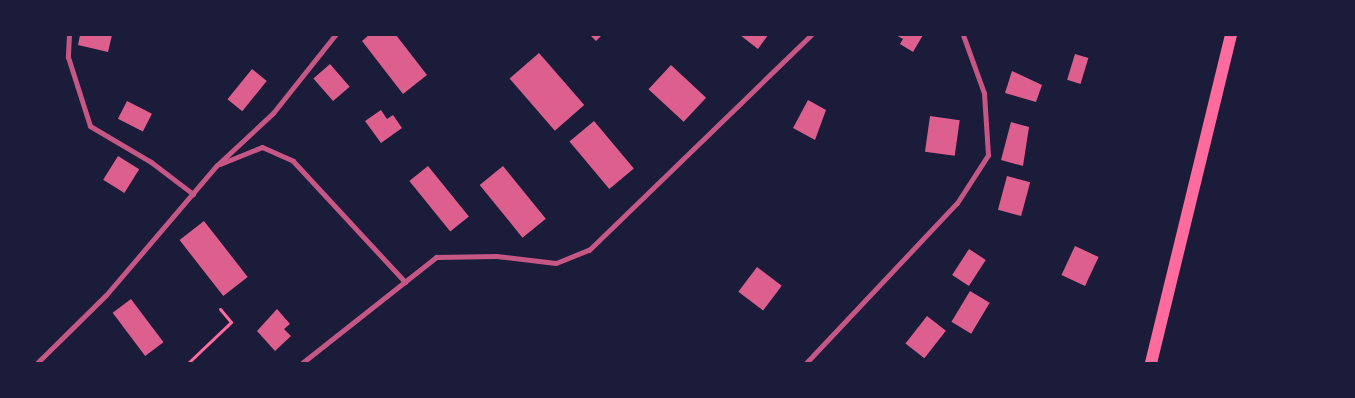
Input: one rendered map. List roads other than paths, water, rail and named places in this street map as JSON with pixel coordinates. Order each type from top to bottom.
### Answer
[{"type":"main road","points":[[1152,363],[1231,35]]},
{"type":"street","points":[[69,35],[68,57],[90,126],[151,162],[193,194]]},
{"type":"street","points":[[37,363],[106,295],[216,166],[273,113],[335,35]]},
{"type":"street","points":[[302,363],[436,257],[496,256],[556,263],[589,250],[811,35]]},
{"type":"street","points":[[806,363],[957,203],[988,155],[984,93],[963,35]]},
{"type":"street","points":[[216,166],[262,147],[294,161],[405,282]]}]
